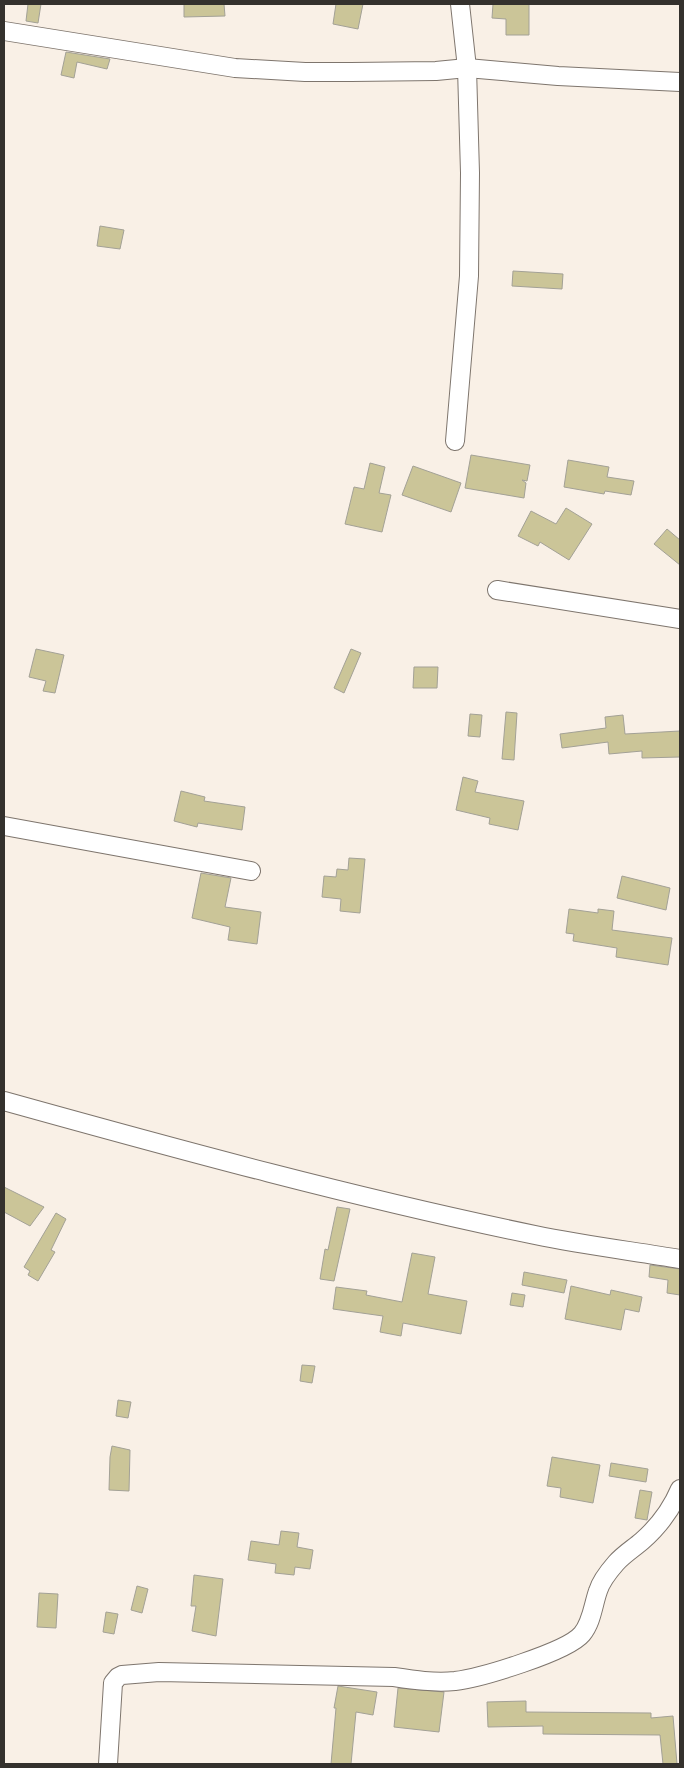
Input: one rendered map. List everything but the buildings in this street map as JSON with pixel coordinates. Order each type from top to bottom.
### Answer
[{"type":"street","points":[[454,441],[469,276],[470,173],[467,68],[460,4]]},
{"type":"street","points":[[4,31],[235,68],[305,72],[436,71],[467,68],[558,76],[680,82]]},
{"type":"street","points":[[497,590],[680,619]]},
{"type":"street","points":[[4,826],[251,871]]},
{"type":"street","points":[[4,1101],[224,1162],[375,1200],[536,1236],[680,1259]]},
{"type":"street","points":[[108,1764],[113,1683],[122,1675],[159,1672],[394,1677],[429,1681],[454,1681],[478,1677],[554,1652],[583,1633],[594,1610],[597,1593],[602,1581],[617,1562],[644,1538],[673,1505],[680,1489]]}]
